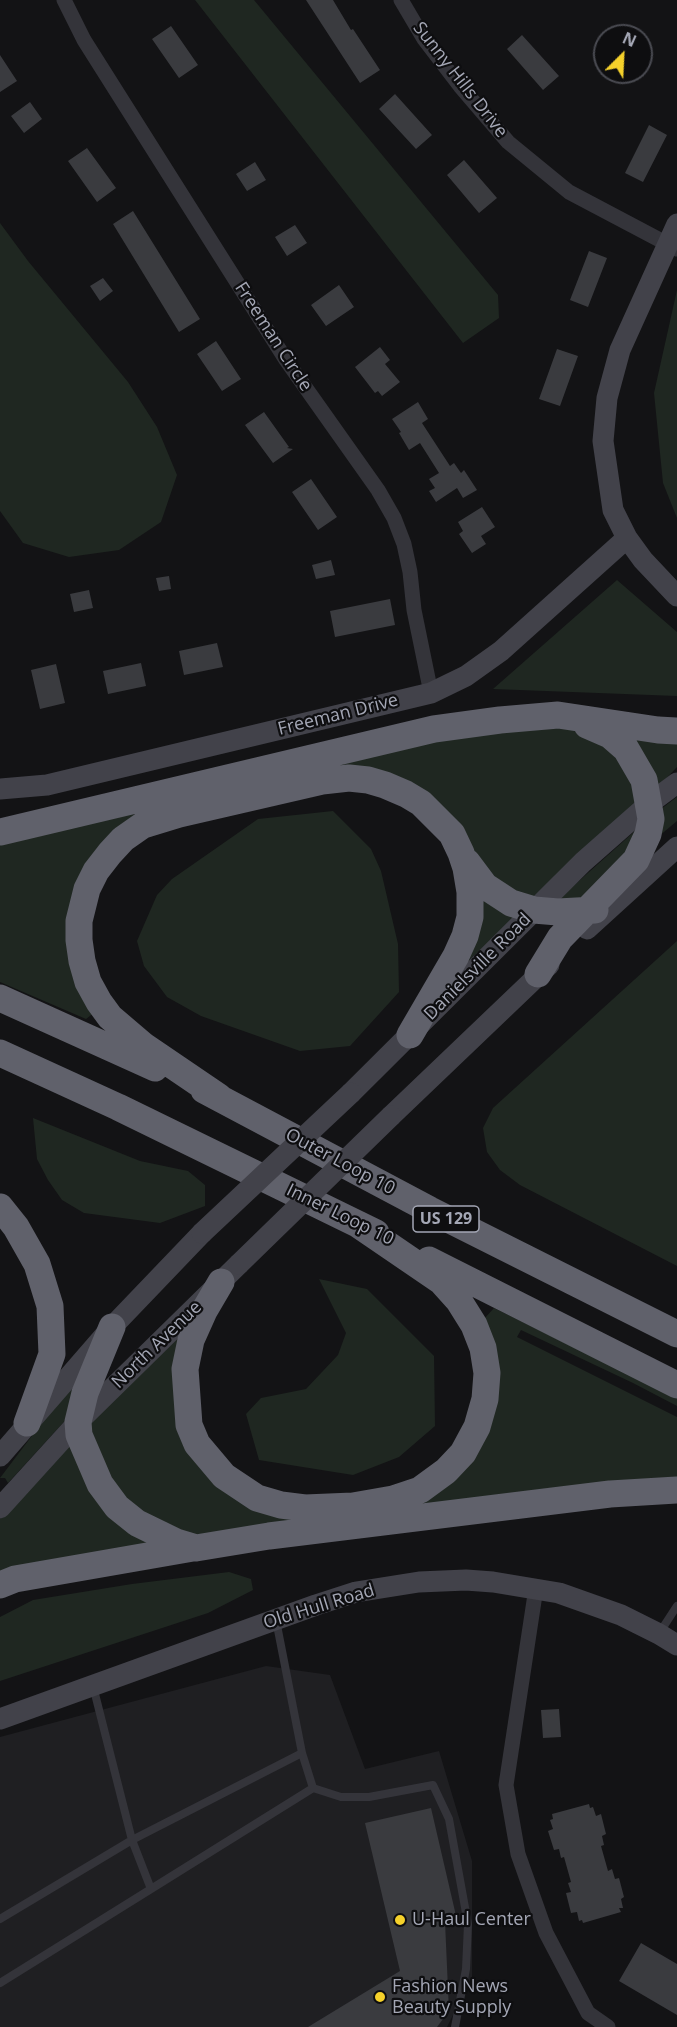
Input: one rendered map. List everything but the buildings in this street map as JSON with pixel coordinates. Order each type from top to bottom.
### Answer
[{"type":"highway","points":[[0,832],[434,729],[558,715],[677,731]]},
{"type":"highway","points":[[538,974],[560,938],[598,910],[636,860],[648,834],[651,819],[650,803],[644,780],[626,749],[610,735],[558,715]]},
{"type":"highway","points":[[219,1097],[129,1035],[99,1002],[88,982],[79,940],[82,903],[96,871],[123,839],[143,825],[179,814],[322,781],[349,778],[385,785],[421,803],[452,834],[461,853],[470,892],[470,917],[456,956],[410,1035]]},
{"type":"highway","points":[[461,853],[484,886],[511,903],[534,910],[558,912],[598,910]]},
{"type":"highway","name":"Outer Loop 10","points":[[0,998],[219,1097],[430,1210],[677,1335]]},
{"type":"highway","name":"Inner Loop 10","points":[[0,1053],[128,1112],[359,1225],[677,1385]]},
{"type":"highway","points":[[0,1208],[16,1227],[37,1264],[50,1306],[51,1354],[27,1423]]},
{"type":"highway","points":[[230,1273],[204,1311],[191,1340],[185,1369],[189,1425],[197,1444],[224,1476],[257,1497],[281,1505],[305,1508],[353,1506],[393,1499],[420,1490],[446,1471],[463,1452],[477,1427],[485,1399],[487,1373],[483,1348],[459,1301],[441,1281],[359,1225]]},
{"type":"highway","points":[[112,1327],[85,1393],[78,1422],[79,1435],[88,1460],[100,1484],[117,1507],[137,1524],[176,1542],[196,1548]]},
{"type":"highway","points":[[0,1585],[15,1579],[269,1536],[610,1494],[677,1490]]},
{"type":"main road","points":[[677,224],[672,246],[620,350],[607,398],[603,441],[614,510],[627,538],[657,577],[677,596]]},
{"type":"main road","name":"Freeman Drive","points":[[0,789],[47,785],[431,693],[466,676],[501,651],[627,538]]},
{"type":"main road","name":"Danielsville Road","points":[[112,1327],[202,1233],[410,1035],[583,862],[650,803],[677,783]]},
{"type":"main road","points":[[598,910],[677,847]]},
{"type":"main road","name":"North Avenue","points":[[0,1508],[78,1422],[538,974]]},
{"type":"main road","points":[[0,1456],[112,1327]]},
{"type":"main road","name":"Old Hull Road","points":[[0,1719],[356,1592],[419,1582],[475,1580],[536,1588],[602,1607],[677,1645]]},
{"type":"street","name":"Freeman Circle","points":[[64,0],[84,40],[286,360],[378,490],[394,518],[404,544],[410,572],[414,610],[431,693]]},
{"type":"street","name":"Sunny Hills Drive","points":[[401,0],[424,39],[508,142],[569,192],[672,246]]},
{"type":"street","points":[[536,1588],[506,1785],[518,1854],[546,1933],[588,2020],[608,2027]]},
{"type":"lane","points":[[659,1634],[677,1606]]},
{"type":"lane","points":[[276,1619],[302,1753],[313,1788]]},
{"type":"lane","points":[[93,1685],[132,1840],[151,1889]]},
{"type":"lane","points":[[0,1919],[132,1840],[302,1753]]},
{"type":"lane","points":[[0,1983],[313,1788],[341,1797],[369,1797],[433,1785],[449,1819],[468,1924],[466,1969],[455,2027]]},
{"type":"shaded area","points":[[195,0],[254,0],[498,295],[499,318],[463,343]]},
{"type":"shaded area","points":[[0,223],[28,261],[128,382],[157,427],[177,475],[161,522],[119,550],[69,557],[23,543],[0,511]]},
{"type":"shaded area","points":[[677,290],[677,518],[663,483],[654,393]]},
{"type":"shaded area","points":[[617,580],[677,632],[677,696],[493,689]]},
{"type":"shaded area","points":[[570,727],[613,747],[642,800],[530,900],[505,892],[394,780],[173,807],[82,881],[95,1012],[86,1019],[0,982],[0,841],[435,738]]},
{"type":"shaded area","points":[[615,730],[677,737],[677,767],[659,786]]},
{"type":"shaded area","points":[[677,797],[677,821],[658,837],[657,812]]},
{"type":"shaded area","points":[[333,811],[371,849],[381,871],[398,944],[399,992],[350,1046],[300,1051],[201,1016],[167,997],[144,966],[137,941],[157,895],[172,879],[258,819]]},
{"type":"shaded area","points":[[637,830],[636,842],[591,895],[561,901],[561,897]]},
{"type":"shaded area","points":[[477,891],[517,914],[453,977]]},
{"type":"shaded area","points":[[677,941],[677,1266],[520,1185],[500,1170],[487,1152],[483,1128],[493,1108]]},
{"type":"shaded area","points":[[33,1118],[140,1161],[188,1171],[205,1185],[205,1206],[160,1223],[84,1213],[62,1200],[48,1180],[37,1159]]},
{"type":"shaded area","points":[[319,1279],[367,1289],[434,1356],[435,1426],[399,1457],[353,1475],[259,1460],[246,1414],[261,1398],[306,1389],[338,1355],[346,1333]]},
{"type":"shaded area","points":[[494,1308],[677,1398],[677,1406],[521,1330],[517,1337],[677,1417],[677,1484],[195,1538],[118,1499],[88,1424],[186,1331],[181,1351],[215,1483],[372,1509],[472,1450],[483,1320]]},
{"type":"shaded area","points":[[82,1375],[72,1413],[8,1483],[5,1478],[0,1478],[59,1400]]},
{"type":"shaded area","points":[[74,1438],[159,1542],[0,1576],[0,1519]]},
{"type":"shaded area","points":[[229,1572],[251,1579],[253,1590],[208,1613],[0,1681],[0,1617],[33,1600],[132,1584]]},
{"type":"shaded area","points":[[266,1666],[330,1675],[365,1769],[439,1751],[472,1861],[472,1977],[447,2027],[0,2027],[0,1737]]},
{"type":"place","name":"U-Haul Center","points":[[400,1920]]},
{"type":"place","name":"Fashion News Beauty Supply","points":[[380,1997]]}]
